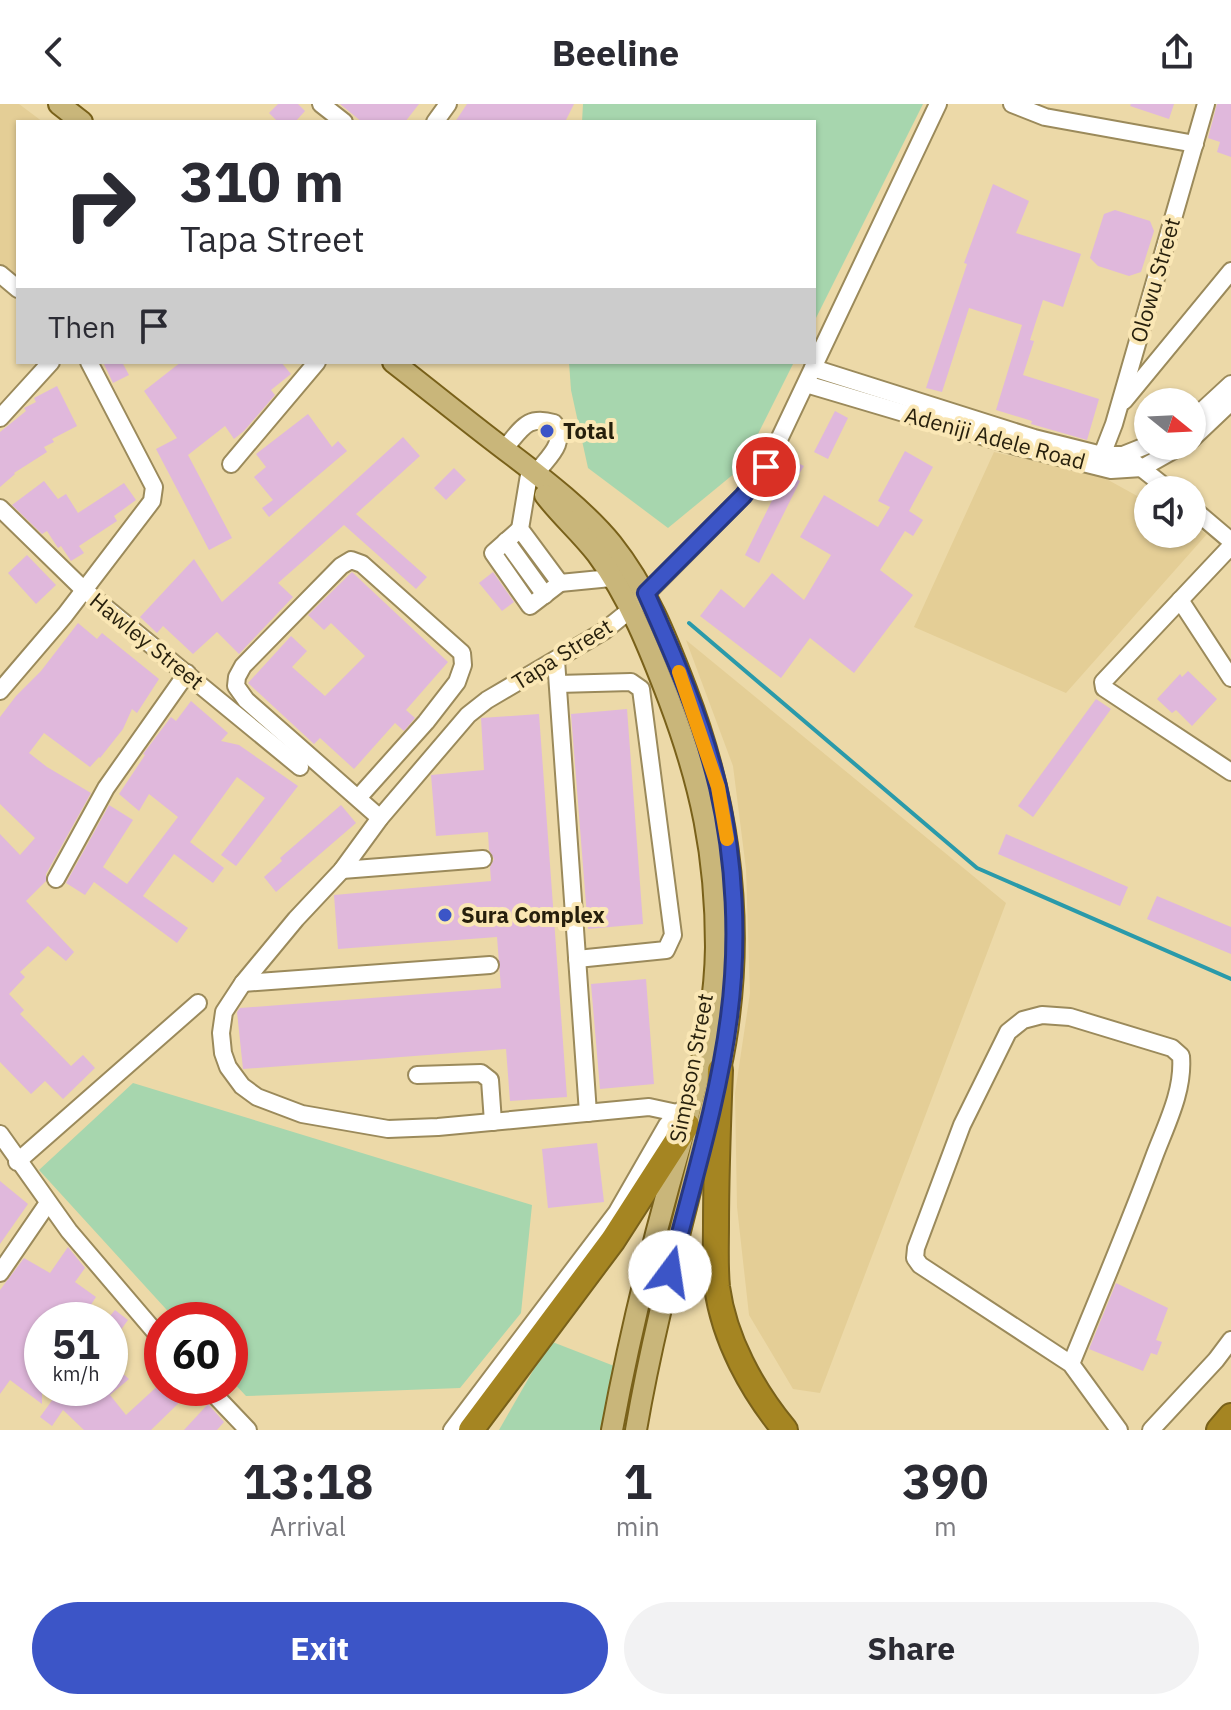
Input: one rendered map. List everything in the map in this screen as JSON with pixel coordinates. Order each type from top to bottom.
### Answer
[{"type":"highway","points":[[720,1070],[716,1172],[717,1287],[727,1328],[744,1367],[768,1409],[785,1430]]},
{"type":"highway","points":[[471,1430],[613,1240],[685,1114]]},
{"type":"main road","points":[[59,104],[79,120]]},
{"type":"main road","points":[[396,364],[533,473],[597,554],[653,657],[685,743],[704,809],[714,877],[716,950],[708,1026],[634,1320],[612,1430]]},
{"type":"main road","name":"Simpson Street","points":[[533,473],[610,542],[646,593],[694,711],[718,787],[727,840],[734,936],[729,1016],[720,1070],[656,1329],[636,1430]]},
{"type":"street","points":[[321,104],[341,120]]},
{"type":"street","name":"Tapa Street","points":[[816,362],[938,104]]},
{"type":"street","points":[[1012,104],[1045,117],[1195,144]]},
{"type":"street","name":"Olowu Street","points":[[1102,455],[1206,104]]},
{"type":"street","points":[[1118,408],[1231,271]]},
{"type":"street","points":[[0,274],[16,287]]},
{"type":"street","points":[[0,418],[49,364]]},
{"type":"street","points":[[0,691],[65,615],[152,501],[154,487],[90,364]]},
{"type":"street","points":[[231,464],[315,364]]},
{"type":"street","name":"Tapa Street","points":[[685,1114],[649,1107],[413,1128],[366,1127],[302,1114],[257,1097],[242,1086],[228,1067],[223,1053],[221,1033],[224,1012],[243,983],[342,870],[380,818],[468,715],[487,700],[604,631],[630,610],[743,496],[766,467],[815,364]]},
{"type":"street","name":"Adeniji Adele Road","points":[[813,368],[1034,438],[1102,455],[1123,455],[1134,451]]},
{"type":"street","name":"Adeniji Adele Road","points":[[806,384],[1111,470],[1142,468],[1156,460]]},
{"type":"street","points":[[1206,407],[1231,384]]},
{"type":"street","points":[[1206,426],[1231,402]]},
{"type":"street","points":[[509,453],[529,421],[540,419],[554,423],[561,433],[559,444],[533,473],[520,529],[493,553],[530,606],[560,583],[611,578]]},
{"type":"street","points":[[1123,455],[1152,476]]},
{"type":"street","name":"Hawley Street","points":[[0,508],[83,589],[300,767]]},
{"type":"street","points":[[1206,521],[1231,544],[1103,682],[1104,688],[1231,772]]},
{"type":"street","points":[[520,529],[560,583]]},
{"type":"street","points":[[358,798],[444,699],[457,682],[463,665],[462,653],[434,626],[362,564],[351,560],[341,566],[243,666],[236,686],[246,700],[380,818]]},
{"type":"street","points":[[1180,600],[1231,678]]},
{"type":"street","points":[[556,660],[588,1113]]},
{"type":"street","points":[[56,879],[106,788],[187,673]]},
{"type":"street","points":[[558,684],[631,682],[641,689],[673,935],[666,950],[577,959]]},
{"type":"street","points":[[342,870],[483,859]]},
{"type":"street","points":[[243,983],[490,965]]},
{"type":"street","points":[[17,1162],[198,1003]]},
{"type":"street","points":[[1071,1364],[1135,1208],[1183,1072],[1181,1056],[1172,1048],[1070,1017],[1042,1015],[1023,1020],[1008,1032],[962,1125],[915,1258],[920,1265],[1071,1364],[1119,1430]]},
{"type":"street","points":[[417,1075],[487,1075],[493,1122]]},
{"type":"street","points":[[452,1430],[617,1212],[653,1148],[685,1114]]},
{"type":"street","points":[[0,1134],[69,1231],[144,1319]]},
{"type":"street","points":[[0,1273],[48,1203]]},
{"type":"street","points":[[1151,1430],[1231,1340]]},
{"type":"street","points":[[225,1406],[248,1430]]},
{"type":"shaded area","points":[[0,104],[19,104],[40,120],[16,120],[16,277],[0,264]]},
{"type":"shaded area","points":[[994,452],[1101,476],[1134,494],[1134,548],[1195,548],[1066,693],[914,627]]},
{"type":"shaded area","points":[[686,640],[1006,903],[820,1393],[793,1389],[749,1315],[737,1207],[735,1093],[750,993],[746,869],[733,766]]},
{"type":"green space","points":[[583,104],[923,104],[816,318],[816,120],[582,120]]},
{"type":"green space","points":[[569,364],[793,364],[741,468],[668,528],[588,468],[571,390]]},
{"type":"green space","points":[[133,1083],[532,1205],[521,1313],[460,1388],[248,1396],[248,1302],[160,1302],[39,1170]]},
{"type":"green space","points":[[550,1341],[627,1371],[608,1430],[499,1430]]},
{"type":"building","points":[[278,104],[298,104],[305,111],[297,120],[276,120],[269,113]]},
{"type":"building","points":[[340,104],[419,104],[407,120],[360,120]]},
{"type":"building","points":[[467,104],[574,104],[566,120],[456,120]]},
{"type":"building","points":[[1131,104],[1174,104],[1169,119]]},
{"type":"building","points":[[1217,104],[1231,104],[1231,157],[1217,152],[1220,142],[1208,138]]},
{"type":"building","points":[[993,184],[1029,201],[1016,233],[1081,254],[1063,307],[1043,300],[1023,375],[1099,399],[1087,440],[996,410],[1022,325],[969,308],[942,392],[926,388],[967,264],[964,263]]},
{"type":"building","points":[[1115,210],[1150,221],[1154,231],[1141,272],[1129,276],[1098,266],[1090,258],[1104,214]]},
{"type":"building","points":[[104,364],[123,364],[129,375],[113,383]]},
{"type":"building","points":[[178,364],[283,364],[291,374],[271,390],[275,395],[234,439],[225,426],[188,455],[232,538],[209,550],[156,449],[177,438],[144,391]]},
{"type":"building","points":[[57,386],[77,426],[52,439],[54,442],[44,447],[47,452],[14,473],[0,487],[0,432],[26,411],[24,408],[36,402],[34,398]]},
{"type":"building","points":[[835,411],[848,418],[828,459],[814,452]]},
{"type":"building","points":[[308,414],[332,447],[338,441],[347,451],[269,517],[262,508],[273,500],[254,477],[266,467],[256,454]]},
{"type":"building","points":[[403,437],[420,456],[356,514],[427,577],[416,589],[344,525],[278,583],[293,597],[239,654],[217,632],[193,654],[163,626],[157,633],[140,617],[194,559],[222,602]]},
{"type":"building","points":[[905,451],[933,467],[909,511],[923,520],[913,536],[905,531],[880,570],[913,595],[854,673],[810,638],[781,678],[700,616],[721,589],[744,608],[772,573],[804,600],[831,555],[800,537],[824,495],[878,527],[890,507],[878,501]]},
{"type":"building","points":[[792,460],[804,466],[796,479],[800,481],[759,563],[745,555]]},
{"type":"building","points":[[454,468],[466,480],[446,500],[434,488]]},
{"type":"building","points":[[44,481],[58,499],[66,494],[78,513],[124,483],[136,500],[114,516],[117,521],[79,546],[84,553],[71,561],[47,531],[42,534],[12,505]]},
{"type":"building","points":[[27,555],[56,585],[36,604],[8,573]]},
{"type":"building","points":[[352,572],[448,662],[406,710],[415,718],[404,731],[395,723],[354,769],[320,738],[314,744],[248,683],[291,636],[307,651],[292,667],[325,696],[365,656],[331,623],[324,630],[308,615]]},
{"type":"building","points":[[493,572],[514,602],[502,611],[479,583]]},
{"type":"building","points":[[78,623],[97,639],[102,633],[159,679],[137,713],[132,709],[123,729],[90,767],[44,733],[29,753],[91,793],[46,874],[46,881],[26,901],[74,952],[66,961],[48,946],[20,972],[25,977],[9,994],[24,1010],[20,1014],[71,1066],[83,1055],[95,1068],[63,1099],[45,1081],[31,1094],[0,1062],[0,834],[20,855],[35,838],[0,804],[0,717]]},
{"type":"building","points":[[1188,671],[1217,699],[1192,726],[1176,710],[1172,713],[1157,699],[1180,674],[1182,677]]},
{"type":"building","points":[[1096,699],[1111,709],[1033,817],[1018,806]]},
{"type":"building","points":[[191,701],[228,733],[221,741],[239,745],[298,786],[236,866],[221,855],[265,798],[237,777],[190,842],[224,868],[213,883],[174,854],[143,896],[188,928],[177,943],[94,882],[85,895],[66,883],[109,805],[133,820],[103,867],[127,884],[178,817],[149,794],[139,811],[119,794],[143,754],[171,717],[176,721]]},
{"type":"building","points":[[627,709],[643,924],[588,929],[571,714]]},
{"type":"building","name":"Sura Complex","points":[[539,714],[567,1097],[510,1101],[506,1049],[243,1069],[237,1012],[240,1008],[501,988],[497,937],[338,949],[334,895],[491,881],[490,867],[494,859],[489,850],[488,832],[436,836],[431,775],[484,770],[481,718]]},
{"type":"building","points":[[341,805],[356,823],[276,892],[264,877],[282,861],[280,858]]},
{"type":"building","points":[[1006,834],[1128,887],[1120,906],[998,854]]},
{"type":"building","points":[[1157,896],[1231,927],[1231,954],[1147,919]]},
{"type":"building","points":[[646,979],[654,1084],[600,1089],[591,984]]},
{"type":"building","points":[[597,1143],[604,1202],[548,1208],[542,1149]]},
{"type":"building","points":[[0,1181],[28,1204],[0,1244]]},
{"type":"building","points":[[68,1247],[85,1268],[75,1282],[96,1297],[93,1302],[24,1302],[24,1390],[10,1380],[0,1394],[0,1290],[24,1258],[50,1273]]},
{"type":"building","points":[[1116,1283],[1168,1308],[1156,1340],[1162,1342],[1157,1355],[1151,1353],[1143,1371],[1089,1349]]},
{"type":"building","points":[[144,1398],[144,1406],[176,1406],[151,1430],[84,1430],[63,1410],[52,1426],[40,1417],[48,1406],[119,1406],[126,1415]]},
{"type":"building","points":[[206,1406],[210,1406],[224,1422],[217,1430],[184,1430]]},
{"type":"waterway","points":[[689,623],[977,868],[1231,979]]},
{"type":"slow traffic","points":[[679,672],[718,787],[727,839]]},
{"type":"place","name":"Total","points":[[547,431]]},
{"type":"place","name":"Sura Complex","points":[[445,915]]},
{"type":"route","points":[[670,1272],[720,1070],[729,1016],[734,936],[727,840],[718,787],[694,711],[646,593],[743,496],[766,467]]}]
